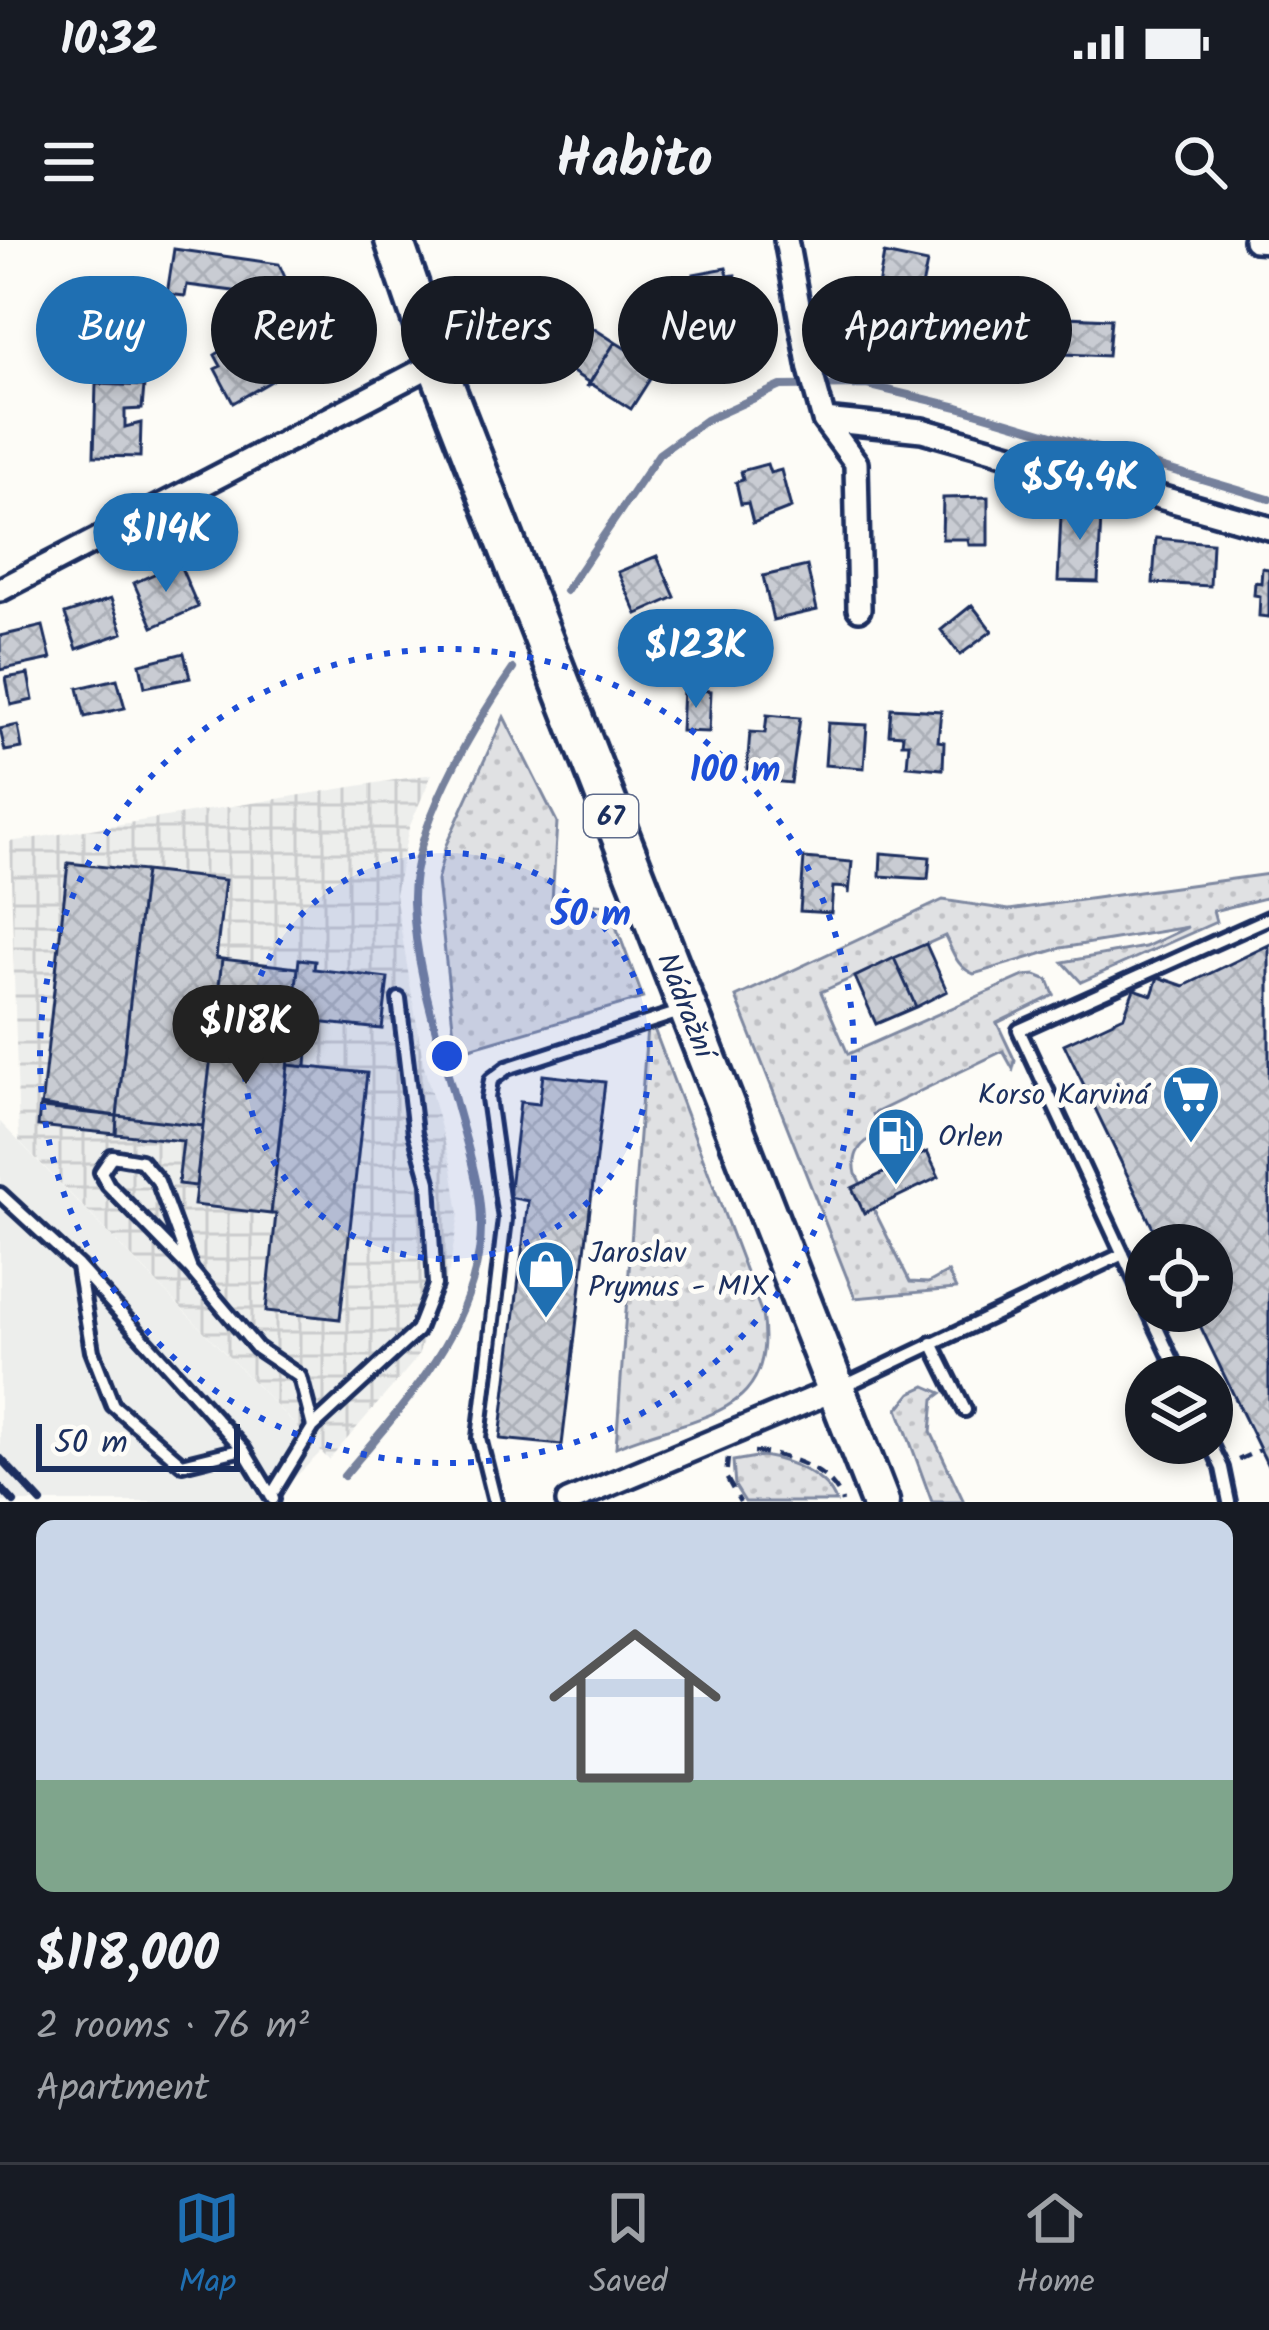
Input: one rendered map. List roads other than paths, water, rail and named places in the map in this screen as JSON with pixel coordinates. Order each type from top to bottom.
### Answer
[{"type":"main road","name":"Nádražní","points":[[394,240],[406,276]]},
{"type":"main road","name":"Nádražní","points":[[444,384],[880,1502]]},
{"type":"street","points":[[786,240],[824,420],[856,463],[859,609]]},
{"type":"street","points":[[1255,240],[1269,241]]},
{"type":"street","points":[[0,590],[401,381]]},
{"type":"street","points":[[824,420],[922,430],[1269,528]]},
{"type":"street","points":[[568,1502],[834,1390]]},
{"type":"lane","points":[[1125,1258],[1019,1030],[1269,918]]},
{"type":"lane","points":[[0,1194],[78,1266],[243,1449],[273,1499],[314,1427],[417,1331],[435,1285],[429,1182],[415,1133],[399,999]]},
{"type":"lane","points":[[495,1502],[479,1438],[505,1219],[488,1098],[490,1080],[506,1068],[686,1010]]},
{"type":"lane","points":[[191,1270],[158,1181],[140,1161],[112,1156],[101,1172],[107,1185],[191,1270],[256,1348],[300,1377],[314,1427]]},
{"type":"lane","points":[[834,1390],[1123,1254]]},
{"type":"lane","points":[[78,1266],[92,1351],[113,1405],[182,1464],[243,1449]]},
{"type":"lane","points":[[932,1343],[965,1410]]},
{"type":"lane","points":[[1220,1464],[1228,1502]]},
{"type":"waterway","points":[[566,591],[659,454],[706,420],[781,386],[867,385],[958,407],[1269,499]]},
{"type":"waterway","points":[[344,1476],[408,1399],[445,1345],[460,1316],[479,1252],[476,1180],[423,980],[413,902],[415,874],[433,812],[463,750],[513,669]]},
{"type":"railway","points":[[0,1458],[41,1502]]},
{"type":"railway","points":[[0,1487],[14,1502]]},
{"type":"place","name":"Korso Karviná","points":[[1191,1145]]},
{"type":"place","name":"Orlen","points":[[896,1187]]},
{"type":"place","name":"Jaroslav Prymus - MIX","points":[[546,1320]]}]
